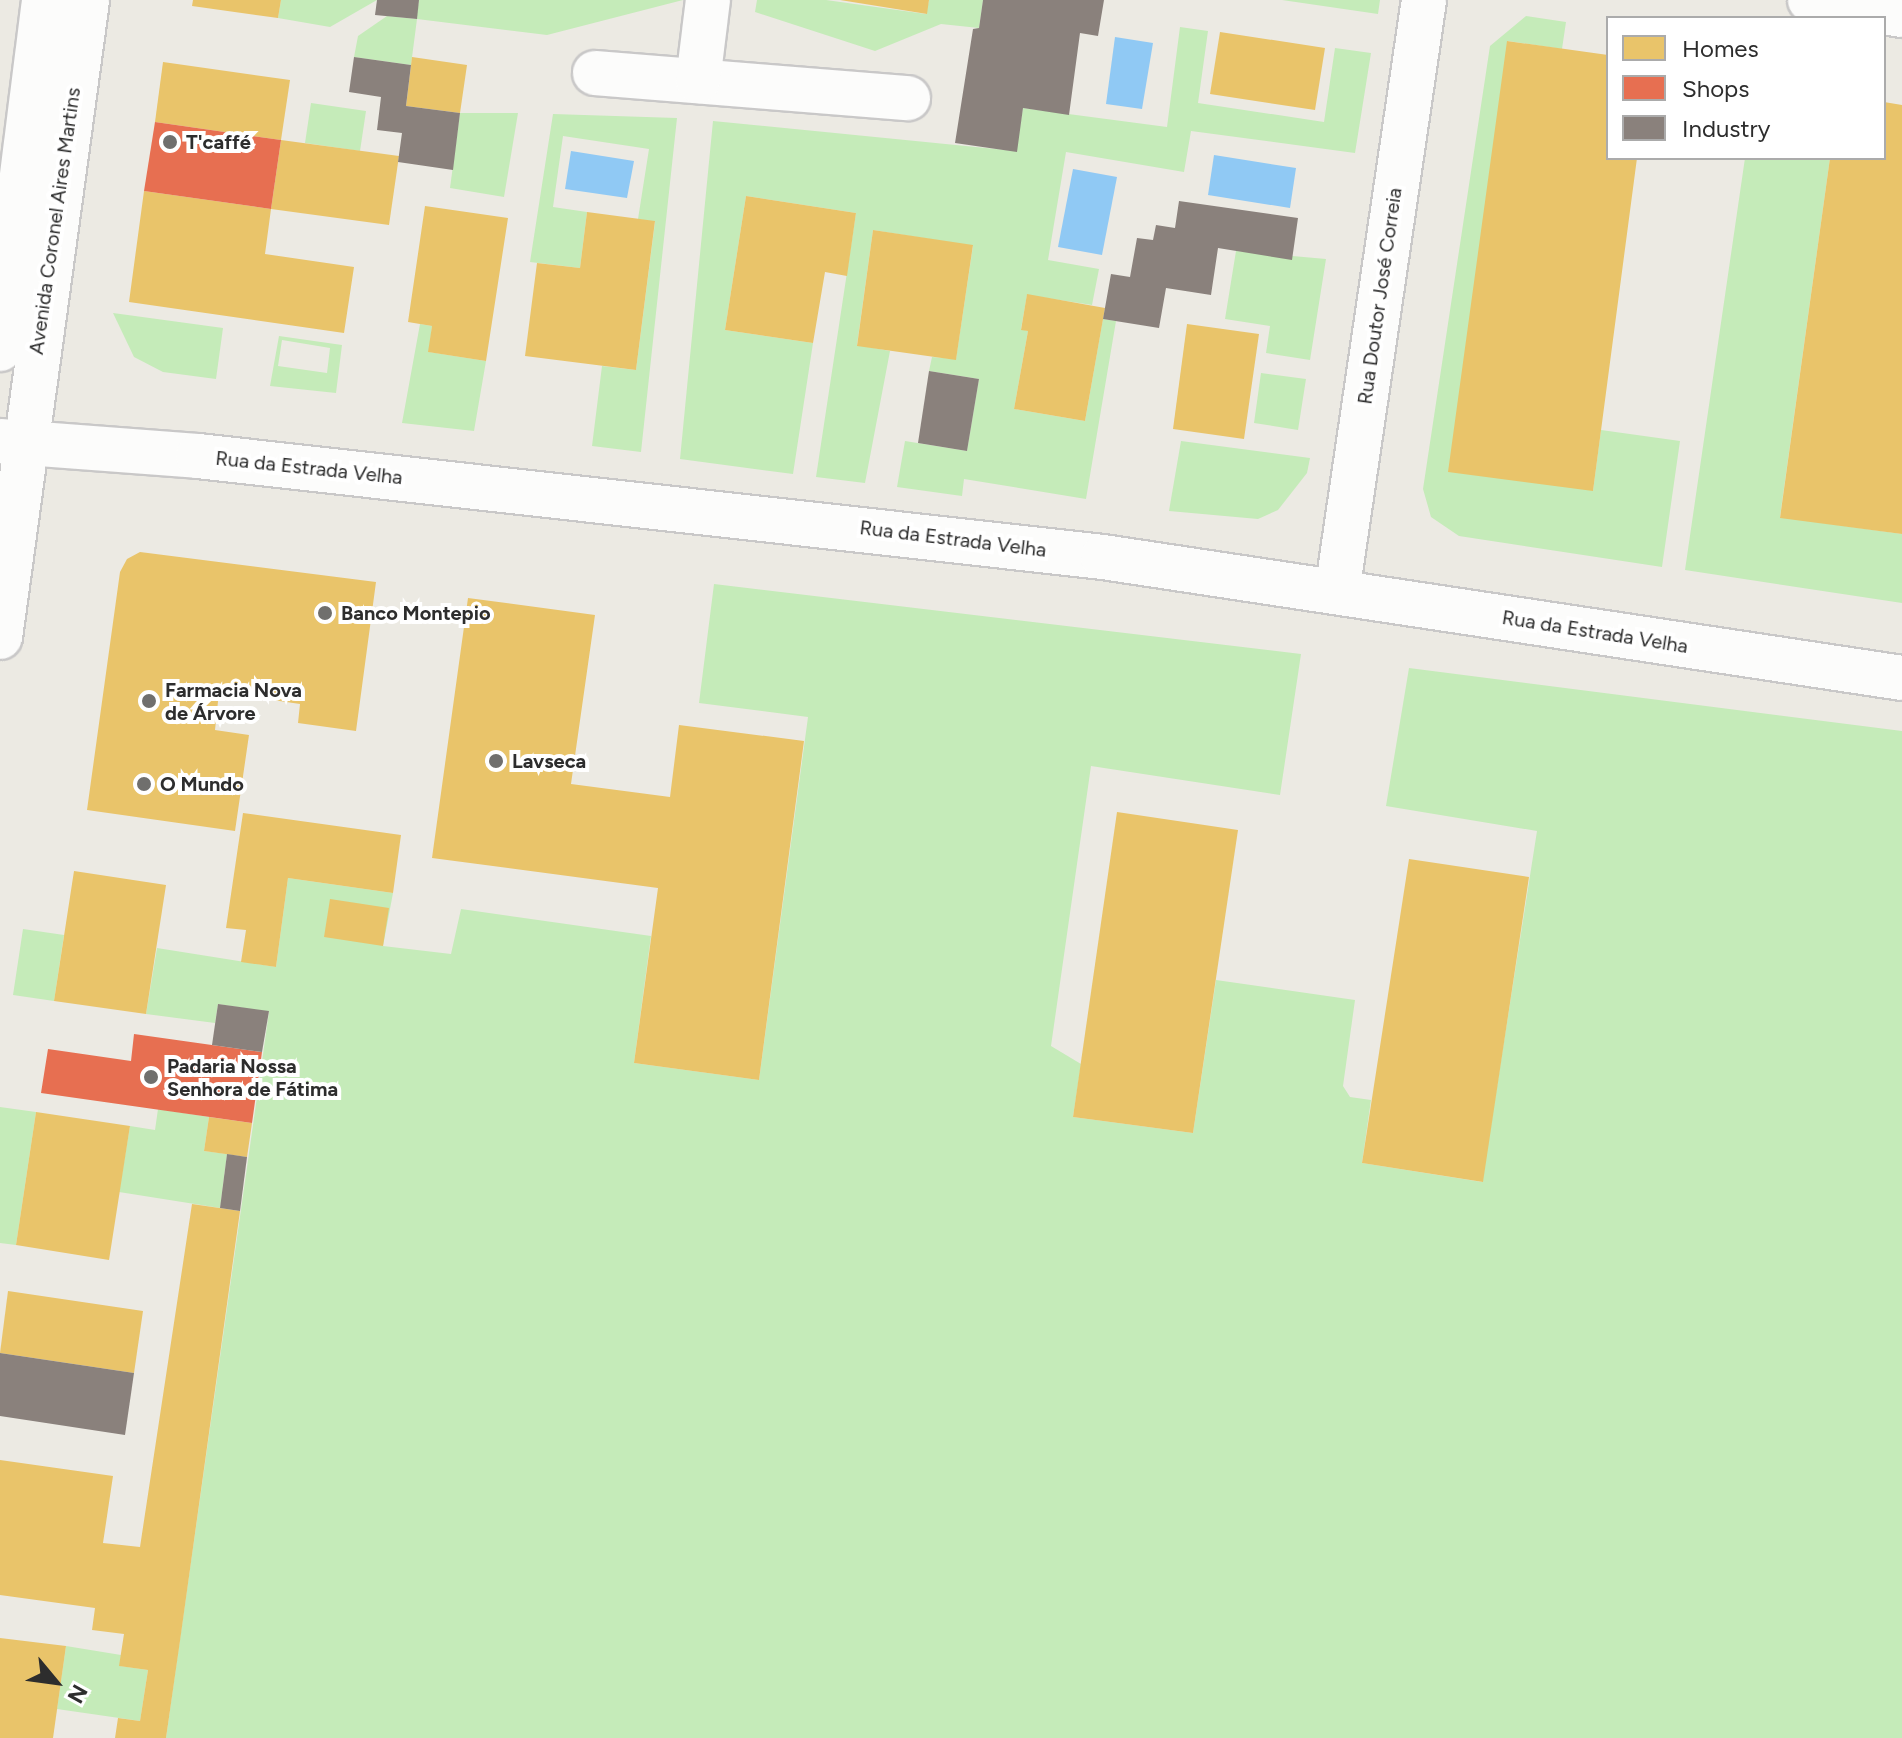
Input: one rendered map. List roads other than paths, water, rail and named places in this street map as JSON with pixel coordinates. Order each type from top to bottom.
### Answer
[{"type":"street","name":"Avenida Coronel Aires Martins","points":[[0,349],[44,0]]},
{"type":"street","name":"Avenida Coronel Aires Martins","points":[[0,637],[13,442],[87,0]]},
{"type":"street","points":[[698,81],[708,0]]},
{"type":"street","name":"Rua Doutor José Correia","points":[[1337,592],[1424,0]]},
{"type":"street","points":[[1810,0],[1902,15]]},
{"type":"street","points":[[595,73],[908,98]]},
{"type":"street","name":"Rua da Estrada Velha","points":[[13,442],[649,504],[1103,557],[1902,678]]},
{"type":"water","points":[[1115,37],[1153,43],[1142,109],[1106,104]]},
{"type":"water","points":[[571,151],[634,161],[627,198],[565,189]]},
{"type":"water","points":[[1214,155],[1296,168],[1290,208],[1208,195]]},
{"type":"water","points":[[1073,169],[1117,177],[1102,255],[1058,247]]},
{"type":"place","name":"T'caffé","points":[[170,142]]},
{"type":"place","name":"Banco Montepio","points":[[325,613]]},
{"type":"place","name":"Farmacia Nova de Árvore","points":[[149,701]]},
{"type":"place","name":"Lavseca","points":[[496,761]]},
{"type":"place","name":"O Mundo","points":[[144,784]]},
{"type":"place","name":"Padaria Nossa Senhora de Fátima","points":[[151,1077]]}]
